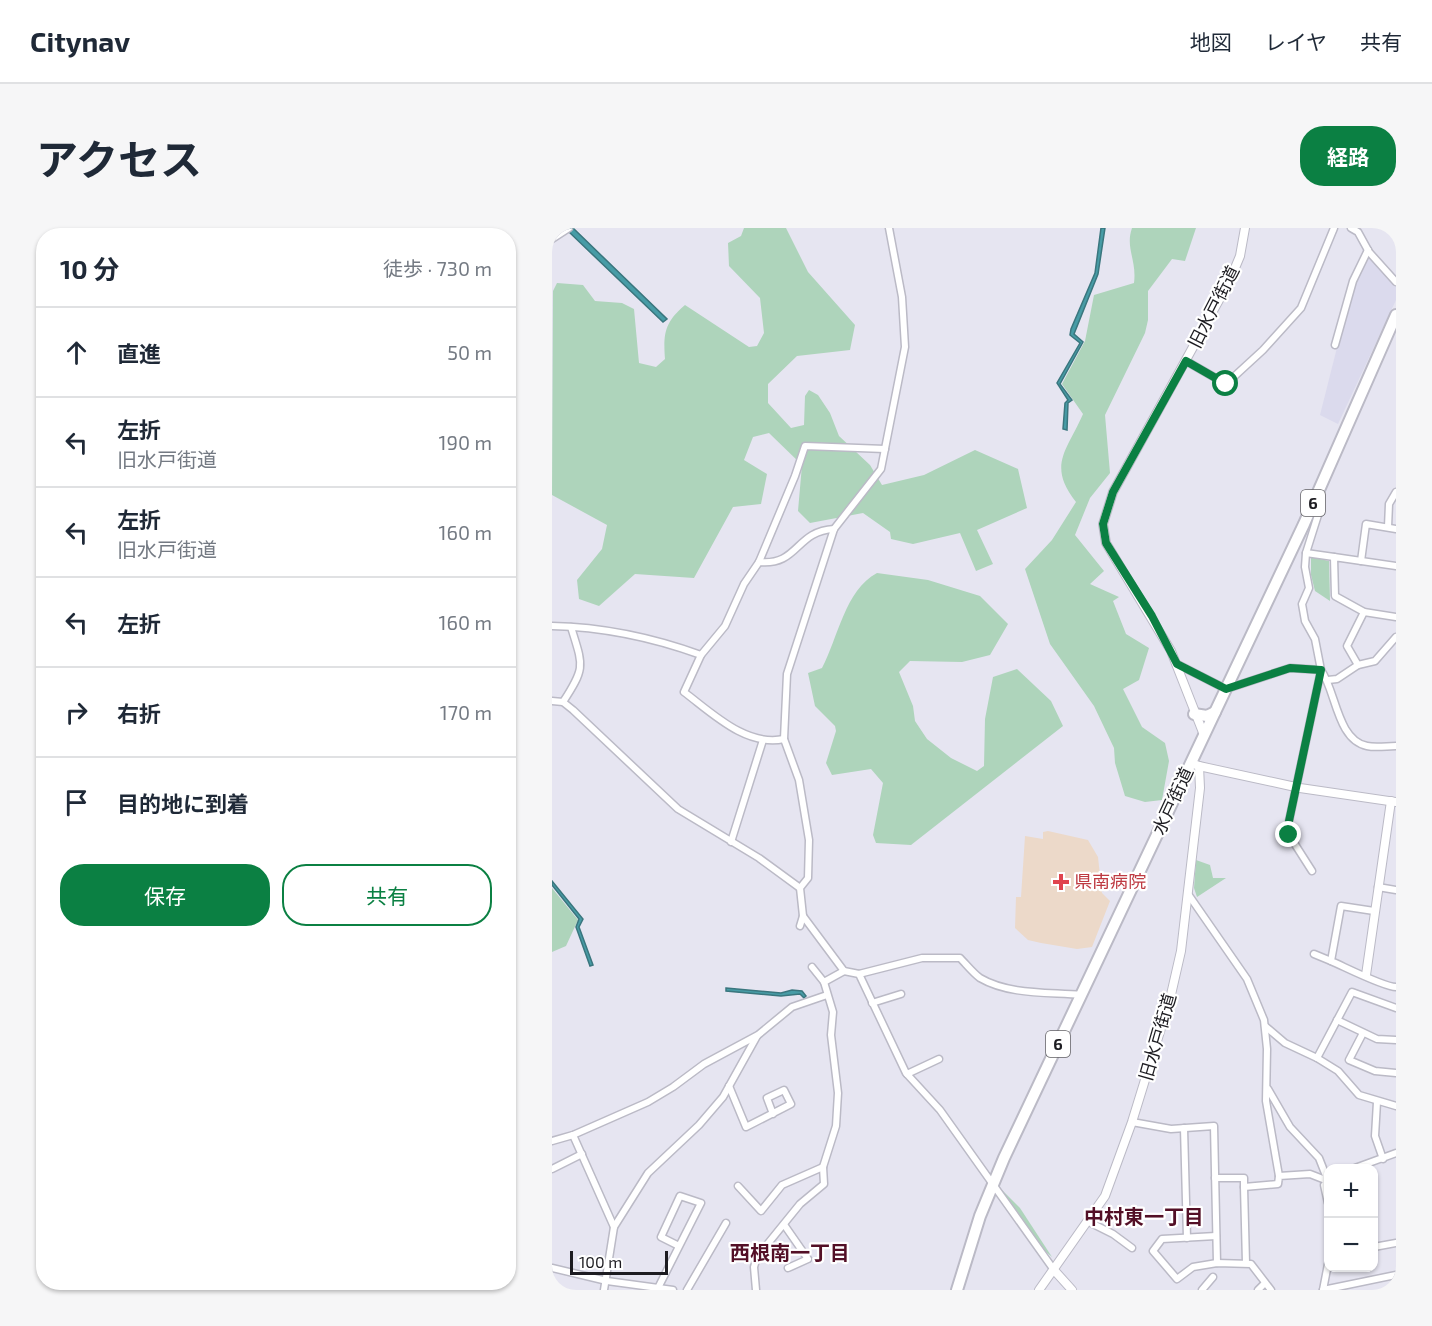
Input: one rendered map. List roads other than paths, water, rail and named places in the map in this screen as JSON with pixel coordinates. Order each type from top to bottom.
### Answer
[{"type":"highway","name":"水戸街道","points":[[957,1290],[992,1184],[1081,994],[1195,764],[1204,735],[1310,512],[1396,315]]},
{"type":"highway","points":[[1194,714],[1207,716],[1215,712]]},
{"type":"street","points":[[552,239],[569,228]]},
{"type":"street","points":[[800,926],[803,916],[800,888],[808,878],[809,840],[799,780],[784,739],[787,674],[834,529],[881,469],[905,347],[902,297],[889,228]]},
{"type":"street","name":"旧水戸街道","points":[[1204,735],[1194,714],[1177,664],[1152,616],[1106,543],[1103,524],[1113,492],[1230,280],[1240,256],[1245,228]]},
{"type":"street","points":[[1186,361],[1226,384],[1263,350],[1301,308],[1334,228]]},
{"type":"street","points":[[1351,228],[1358,231],[1368,250],[1396,282]]},
{"type":"street","points":[[1335,345],[1353,281],[1368,250]]},
{"type":"street","points":[[784,739],[763,740],[733,729],[684,692],[701,655],[725,626],[744,585],[759,562],[805,446],[885,449]]},
{"type":"street","points":[[1388,528],[1389,504],[1396,492]]},
{"type":"street","points":[[1310,512],[1318,515],[1306,553],[1305,567],[1309,588],[1302,604],[1305,621],[1315,639],[1321,670],[1289,821],[1289,835],[1312,871]]},
{"type":"street","points":[[1361,561],[1366,524],[1396,529]]},
{"type":"street","points":[[759,562],[772,563],[785,560],[818,530],[834,529]]},
{"type":"street","points":[[1306,553],[1396,566]]},
{"type":"street","points":[[1334,558],[1335,596],[1364,612],[1396,617]]},
{"type":"street","points":[[1358,665],[1347,646],[1364,612]]},
{"type":"street","points":[[552,626],[664,641],[701,655]]},
{"type":"street","points":[[563,702],[581,675],[581,659],[570,627]]},
{"type":"street","points":[[1328,680],[1337,679],[1358,665],[1379,659],[1396,637]]},
{"type":"street","points":[[1177,664],[1226,689],[1290,668],[1321,670]]},
{"type":"street","points":[[1321,670],[1328,680],[1343,723],[1354,739],[1367,746],[1396,746]]},
{"type":"street","points":[[552,701],[563,702],[678,809],[759,858],[800,888]]},
{"type":"street","points":[[731,842],[763,740]]},
{"type":"street","points":[[1195,764],[1297,788],[1394,801],[1374,911],[1366,975]]},
{"type":"street","name":"旧水戸街道","points":[[1039,1290],[1089,1222],[1105,1196],[1132,1122],[1170,999],[1181,951],[1200,788],[1195,764]]},
{"type":"street","points":[[1378,887],[1396,890]]},
{"type":"street","points":[[1187,894],[1247,979],[1265,1026],[1266,1101],[1279,1176],[1278,1184],[1244,1187]]},
{"type":"street","points":[[1331,961],[1341,906],[1374,911]]},
{"type":"street","points":[[803,916],[844,971]]},
{"type":"street","points":[[1314,954],[1382,984],[1396,987]]},
{"type":"street","points":[[824,982],[844,971],[859,974],[922,958],[960,958],[980,978],[997,984],[1028,991],[1081,994]]},
{"type":"street","points":[[756,1290],[754,1267],[758,1257],[785,1226],[800,1204],[824,1184],[823,1167],[837,1126],[838,1093],[831,1035],[833,1012],[824,982],[812,967]]},
{"type":"street","points":[[859,974],[906,1074],[940,1110],[1054,1270],[1072,1290]]},
{"type":"street","points":[[1317,1058],[1352,992],[1396,1008]]},
{"type":"street","points":[[552,1141],[573,1135],[648,1102],[704,1064],[758,1035],[792,1007],[827,994]]},
{"type":"street","points":[[872,1002],[901,994]]},
{"type":"street","points":[[1337,1020],[1377,1039],[1396,1040]]},
{"type":"street","points":[[1265,1026],[1285,1042],[1338,1071],[1359,1095],[1396,1106]]},
{"type":"street","points":[[1363,1033],[1349,1060],[1375,1071],[1396,1072]]},
{"type":"street","points":[[604,1290],[614,1227],[648,1173],[699,1125],[729,1086],[758,1035]]},
{"type":"street","points":[[906,1074],[939,1059]]},
{"type":"street","points":[[729,1086],[746,1127],[773,1113]]},
{"type":"street","points":[[1266,1086],[1279,1112],[1290,1127],[1319,1158],[1329,1181],[1310,1174],[1279,1176]]},
{"type":"street","points":[[1377,1102],[1375,1136],[1383,1159]]},
{"type":"street","points":[[1132,1122],[1171,1129],[1214,1126],[1217,1263]]},
{"type":"street","points":[[1184,1128],[1187,1238]]},
{"type":"street","points":[[573,1135],[614,1227]]},
{"type":"street","points":[[1367,1164],[1396,1153]]},
{"type":"street","points":[[552,1169],[582,1154]]},
{"type":"street","points":[[738,1186],[761,1211],[782,1185],[823,1167]]},
{"type":"street","points":[[1215,1178],[1244,1178],[1246,1263]]},
{"type":"street","points":[[658,1288],[701,1203],[681,1196],[661,1237],[679,1246]]},
{"type":"street","points":[[1089,1222],[1113,1234],[1132,1248]]},
{"type":"street","points":[[687,1290],[726,1223]]},
{"type":"street","points":[[785,1226],[808,1259],[788,1268]]},
{"type":"street","points":[[1216,1236],[1161,1239],[1153,1251],[1178,1279],[1193,1267],[1217,1263],[1251,1263],[1271,1290]]},
{"type":"street","points":[[1378,1246],[1396,1243]]},
{"type":"street","points":[[552,1268],[607,1281],[673,1290]]},
{"type":"street","points":[[1327,1272],[1323,1290],[1396,1275]]},
{"type":"street","points":[[1202,1290],[1213,1277]]},
{"type":"street","points":[[1258,1290],[1265,1283]]},
{"type":"water","points":[[569,228],[573,228],[667,319],[663,322],[569,232]]},
{"type":"water","points":[[1101,228],[1105,228],[1098,274],[1074,334],[1083,342],[1060,384],[1072,400],[1068,403],[1067,430],[1063,429],[1065,403],[1068,400],[1057,383],[1080,343],[1070,335],[1071,329],[1095,273]]},
{"type":"water","points":[[552,881],[583,919],[579,927],[593,965],[590,966],[576,927],[579,919],[552,885]]},
{"type":"water","points":[[726,988],[781,993],[792,990],[802,991],[806,996],[804,998],[800,994],[781,996],[726,991]]},
{"type":"place","name":"県南病院","points":[[1061,882]]},
{"type":"district","name":"中村東一丁目","points":[[1144,1217]]},
{"type":"district","name":"西根南一丁目","points":[[790,1253]]}]
